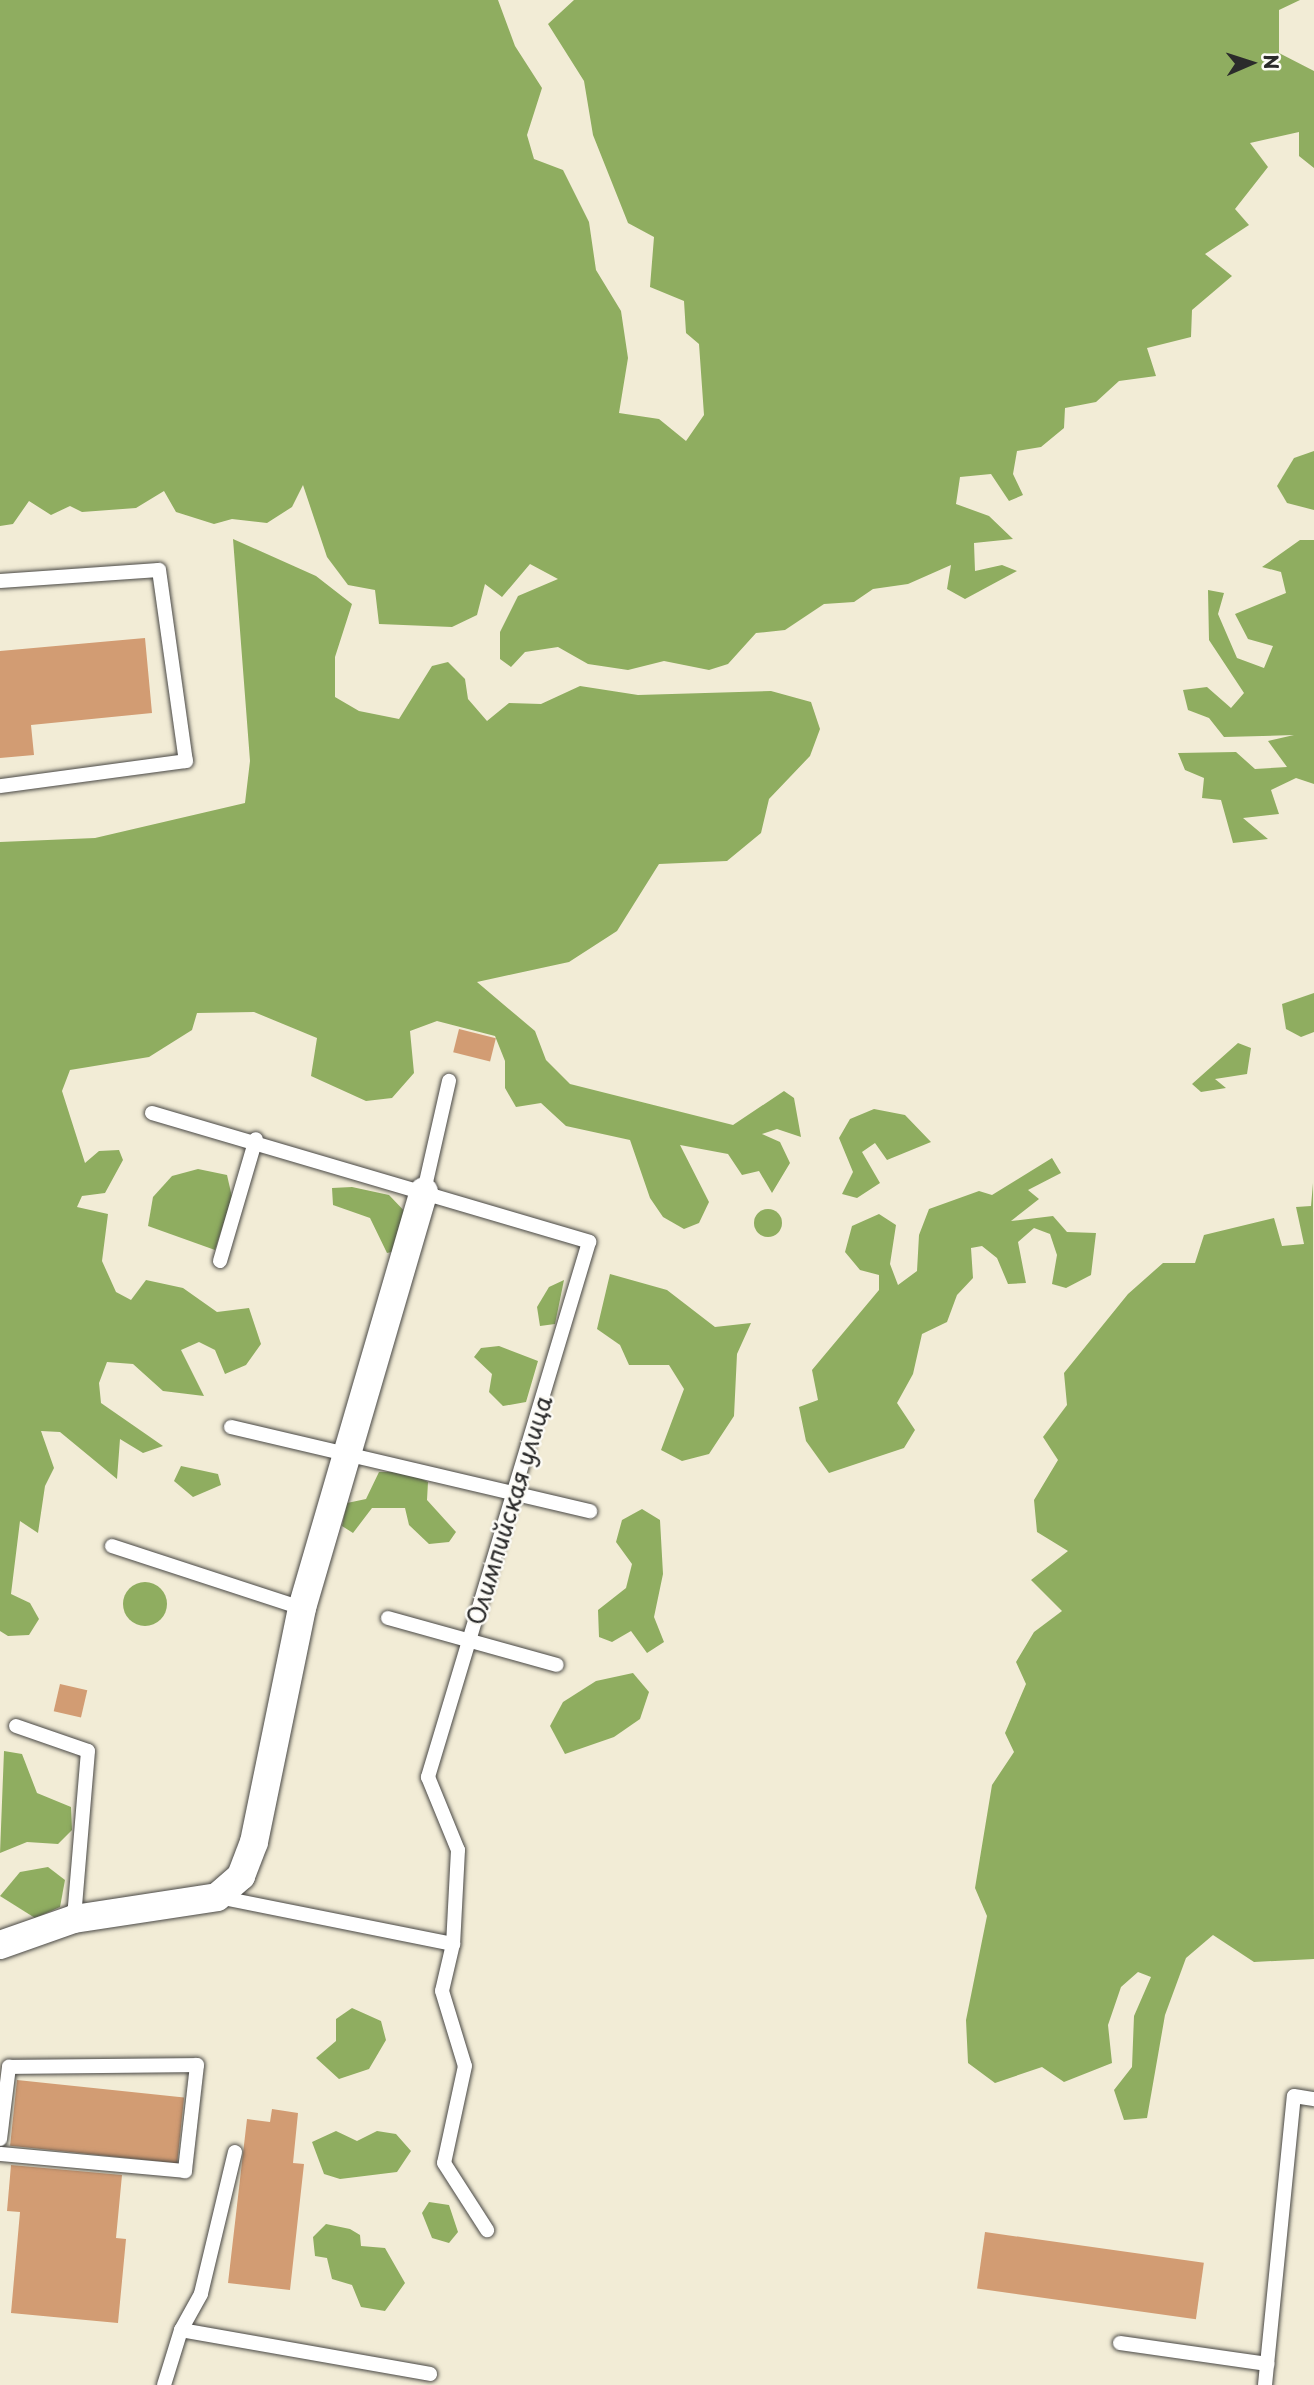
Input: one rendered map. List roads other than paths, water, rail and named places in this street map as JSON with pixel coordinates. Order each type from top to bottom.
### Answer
[{"type":"street","points":[[0,1945],[74,1919],[217,1897],[241,1876],[254,1842],[302,1608],[345,1453],[425,1191]]},
{"type":"lane","points":[[0,581],[159,570],[186,761],[0,786]]},
{"type":"lane","points":[[425,1191],[449,1081]]},
{"type":"lane","name":"Олимпийская улица","points":[[152,1113],[256,1139],[589,1242],[428,1777],[458,1850],[453,1944],[442,1991],[465,2066],[444,2163],[487,2230]]},
{"type":"lane","points":[[220,1261],[256,1139]]},
{"type":"lane","points":[[231,1427],[590,1511]]},
{"type":"lane","points":[[112,1546],[302,1608]]},
{"type":"lane","points":[[388,1618],[557,1665]]},
{"type":"lane","points":[[16,1726],[88,1751],[74,1919]]},
{"type":"lane","points":[[217,1897],[453,1944]]},
{"type":"lane","points":[[0,2139],[9,2067],[197,2065],[185,2171],[0,2154]]},
{"type":"lane","points":[[1265,2385],[1294,2096],[1314,2099]]},
{"type":"lane","points":[[164,2385],[181,2330],[201,2294],[235,2152]]},
{"type":"lane","points":[[181,2330],[430,2374]]},
{"type":"lane","points":[[1120,2343],[1268,2364]]}]
